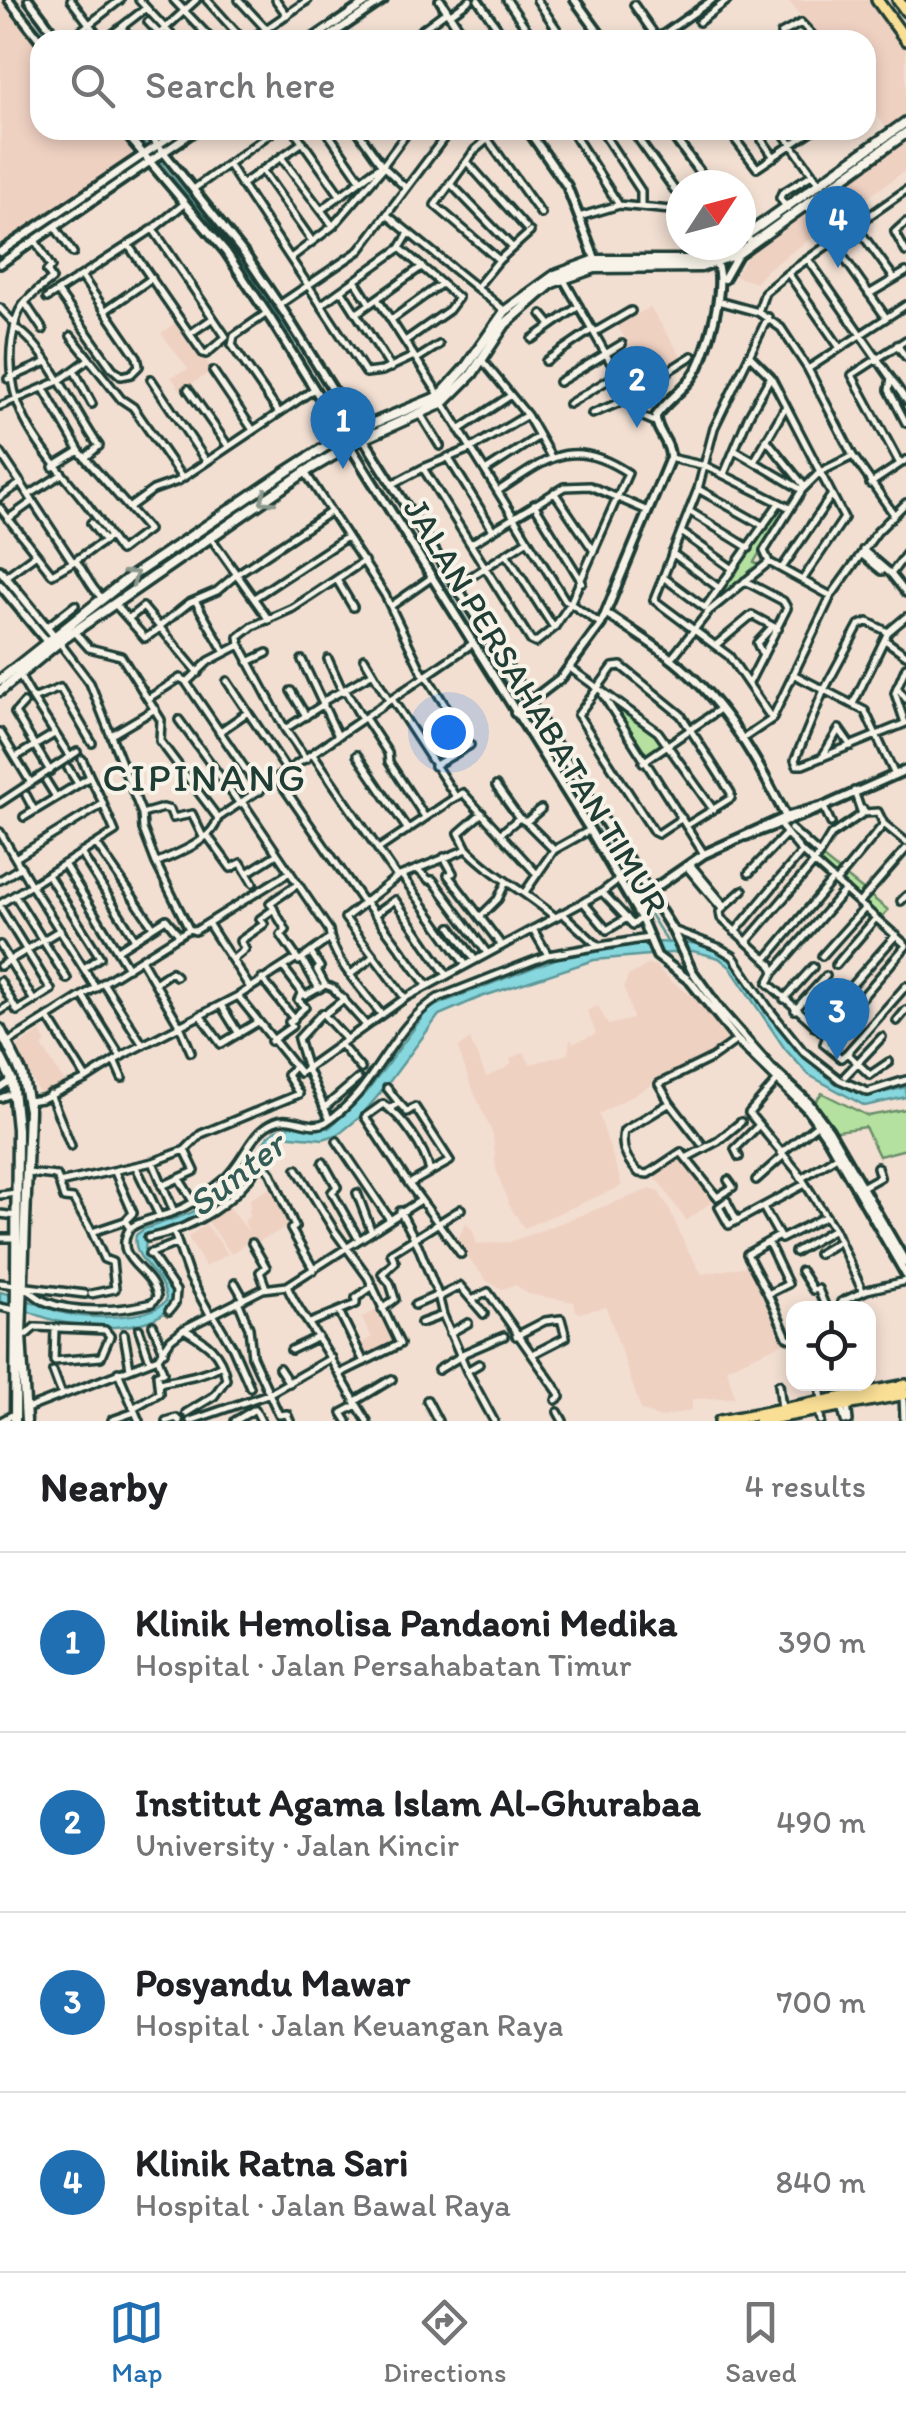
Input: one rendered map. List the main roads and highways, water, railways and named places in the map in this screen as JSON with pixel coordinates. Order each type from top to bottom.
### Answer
[{"type":"main road","points":[[877,0],[906,40]]},
{"type":"main road","points":[[898,0],[906,11]]},
{"type":"main road","points":[[756,226],[906,122]]},
{"type":"main road","points":[[756,241],[906,133]]},
{"type":"main road","points":[[0,691],[19,676],[52,638],[74,632],[352,438],[421,414],[465,383],[498,332],[526,299],[555,275],[598,264],[700,260]]},
{"type":"main road","points":[[0,680],[102,599],[286,472],[352,438],[441,400],[505,311],[562,278],[598,264],[701,268],[721,260]]},
{"type":"main road","points":[[0,1029],[22,1074],[28,1102],[28,1173],[19,1233],[14,1418]]},
{"type":"main road","points":[[0,1056],[14,1094],[20,1216]]},
{"type":"main road","points":[[17,1308],[26,1421]]},
{"type":"main road","points":[[759,1421],[905,1391]]},
{"type":"main road","points":[[720,1421],[821,1411]]},
{"type":"water","points":[[647,942],[695,943],[726,951],[779,1028],[813,1062],[865,1097],[906,1087],[906,1097],[865,1106],[809,1075],[785,1049],[730,967],[719,958],[693,951],[594,960],[439,1015],[387,1085],[360,1117],[339,1134],[323,1139],[281,1135],[271,1141],[240,1185],[182,1226],[146,1238],[145,1251],[174,1288],[175,1302],[153,1319],[123,1326],[75,1325],[0,1302],[0,1292],[60,1312],[100,1317],[157,1308],[166,1301],[165,1291],[143,1261],[136,1235],[191,1213],[243,1176],[268,1136],[276,1130],[294,1125],[329,1128],[367,1092],[426,1012],[568,954]]},
{"type":"waterway","points":[[15,0],[40,30]]},
{"type":"waterway","points":[[142,140],[233,251],[273,309],[345,431]]},
{"type":"waterway","points":[[370,472],[668,943]]},
{"type":"place","name":"Klinik Ratna Sari","points":[[838,268]]},
{"type":"place","name":"Institut Agama Islam Al-Ghurabaa","points":[[637,428]]},
{"type":"place","name":"Klinik Hemolisa Pandaoni Medika","points":[[343,469]]},
{"type":"place","name":"Posyandu Mawar","points":[[837,1060]]},
{"type":"district","name":"CIPINANG","points":[[205,777]]},
{"type":"water label","name":"Sunter","points":[[236,1174]]}]
